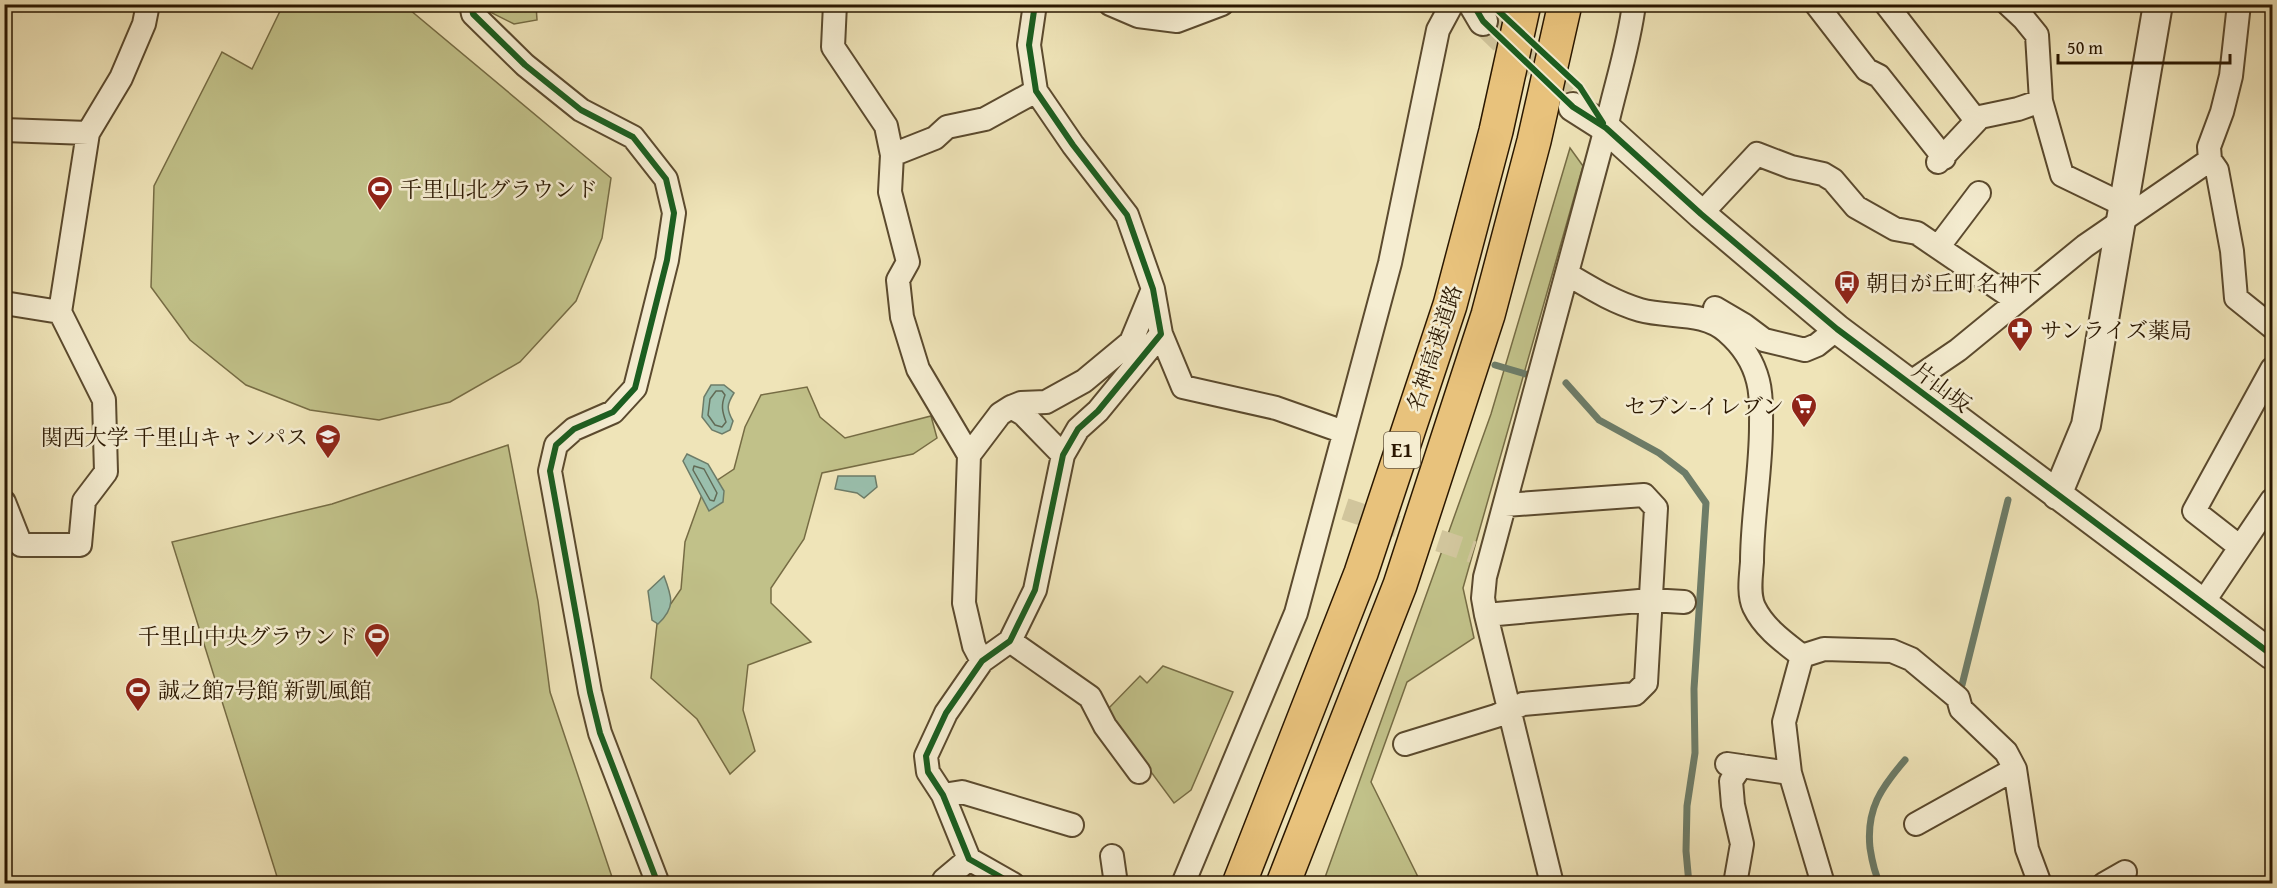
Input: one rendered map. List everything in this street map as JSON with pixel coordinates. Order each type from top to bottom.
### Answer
[{"type":"highway","name":"名神高速道路","points":[[1239,884],[1361,573],[1450,305],[1496,131],[1524,4]]},
{"type":"highway","name":"名神高速道路","points":[[1283,884],[1400,585],[1488,315],[1534,141],[1565,4]]},
{"type":"street","points":[[4,502],[21,545],[80,545],[84,501],[105,472],[104,400],[60,312],[88,133],[121,78],[144,24],[148,4]]},
{"type":"street","points":[[471,4],[473,14],[525,66],[581,110],[633,137],[666,179],[674,213],[667,261],[635,388],[613,412],[574,429],[556,445],[550,471],[590,692],[600,733],[658,884]]},
{"type":"street","points":[[835,4],[833,47],[886,126],[892,155],[890,192],[908,262],[898,280],[902,317],[918,369],[969,455],[964,603],[974,646],[982,661]]},
{"type":"street","points":[[1035,4],[1029,45],[1036,91],[1073,145],[1127,214],[1153,289],[1161,334],[1183,387],[1276,408],[1344,432]]},
{"type":"street","points":[[1110,4],[1138,16],[1177,21],[1222,4]]},
{"type":"street","points":[[1184,884],[1296,613],[1335,506],[1344,432],[1390,263],[1438,30],[1452,4]]},
{"type":"street","points":[[1552,884],[1486,615],[1483,598],[1485,578],[1482,555],[1504,505],[1606,128],[1631,31],[1634,4]]},
{"type":"street","points":[[1816,4],[1867,70],[1878,76],[1941,160],[1975,119],[2041,101]]},
{"type":"street","points":[[1886,4],[1975,119]]},
{"type":"street","points":[[2007,4],[2037,35],[2041,101],[2062,175],[2123,213]]},
{"type":"street","points":[[2057,495],[2086,425],[2158,4]]},
{"type":"street","points":[[2239,4],[2231,76],[2210,147],[2210,160],[2217,170],[2232,251],[2236,298],[2272,327]]},
{"type":"street","points":[[892,155],[935,138],[947,127],[985,119],[1036,91]]},
{"type":"street","name":"片山坂","points":[[1576,97],[1606,128],[1701,214],[1837,329],[2272,655]]},
{"type":"street","points":[[4,130],[88,133]]},
{"type":"street","points":[[1701,214],[1756,154],[1791,167],[1823,174],[1833,180],[1856,207],[1895,229],[1917,233],[2017,301]]},
{"type":"street","points":[[1908,384],[1958,350],[2123,213],[2210,160]]},
{"type":"street","points":[[1939,246],[1980,193]]},
{"type":"street","points":[[1567,274],[1612,301],[1643,311],[1711,321],[1736,340],[1753,366],[1761,396],[1761,462],[1752,532],[1751,591],[1753,605],[1771,631],[1802,656]]},
{"type":"street","points":[[969,455],[1000,414],[1021,403],[1046,402],[1084,381],[1131,342],[1153,289]]},
{"type":"street","points":[[1612,301],[1645,298],[1719,309],[1764,340],[1805,350],[1817,345],[1837,329]]},
{"type":"street","points":[[4,303],[60,312]]},
{"type":"street","points":[[1013,884],[969,859],[943,795],[928,772],[926,756],[946,713],[982,661],[1010,640],[1035,590],[1063,455],[1078,429],[1098,411],[1161,334]]},
{"type":"street","points":[[2240,547],[2194,511],[2272,369]]},
{"type":"street","points":[[1011,407],[1023,414],[1063,455]]},
{"type":"street","points":[[1405,744],[1496,716],[1523,704],[1635,694],[1646,683],[1656,508],[1644,495],[1504,505]]},
{"type":"street","points":[[2202,603],[2272,500]]},
{"type":"street","points":[[1486,615],[1650,600],[1684,602]]},
{"type":"street","points":[[1010,640],[1090,697],[1098,732],[1139,772]]},
{"type":"street","points":[[1802,656],[1824,649],[1892,651],[1911,659],[1958,698],[1961,709],[2006,752],[2015,770],[2027,849],[2036,882]]},
{"type":"street","points":[[1802,656],[1784,722],[1790,773],[1823,884]]},
{"type":"street","points":[[1735,884],[1742,844],[1733,805],[1732,765],[1790,773]]},
{"type":"street","points":[[1916,824],[2015,770]]},
{"type":"street","points":[[943,795],[962,792],[1072,825]]},
{"type":"street","points":[[1112,856],[1116,884]]},
{"type":"street","points":[[942,884],[969,859]]},
{"type":"street","points":[[2104,884],[2125,872]]},
{"type":"green space","name":"千里山北グラウンド","points":[[283,5],[404,5],[611,178],[602,238],[576,301],[520,362],[450,402],[379,420],[310,410],[246,385],[190,340],[151,287],[154,186],[222,52],[252,69]]},
{"type":"green space","points":[[481,5],[536,5],[537,20],[514,24],[482,8]]},
{"type":"green space","points":[[1570,148],[1583,166],[1463,588],[1474,638],[1407,682],[1371,782],[1421,883],[1323,883],[1491,414]]},
{"type":"green space","points":[[807,387],[820,417],[845,438],[931,416],[937,438],[913,454],[822,473],[804,539],[771,588],[771,603],[811,642],[748,665],[743,710],[755,751],[730,774],[697,719],[651,678],[657,624],[681,589],[685,542],[704,489],[734,469],[745,427],[761,395]]},
{"type":"green space","name":"千里山中央グラウンド","points":[[508,445],[538,601],[550,692],[614,883],[279,883],[172,542],[332,504]]},
{"type":"green space","points":[[1163,666],[1233,692],[1191,790],[1174,803],[1106,711],[1140,676],[1147,683]]},
{"type":"water","points":[[711,385],[724,385],[734,393],[728,407],[733,421],[730,430],[722,434],[712,430],[702,417],[704,397]]},
{"type":"water","points":[[687,454],[708,464],[724,491],[723,502],[709,511],[683,461]]},
{"type":"water","points":[[838,476],[875,476],[877,487],[864,498],[857,493],[835,489]]},
{"type":"water","points":[[664,576],[671,602],[668,612],[658,624],[652,620],[648,591]]},
{"type":"waterway","points":[[1495,365],[1529,375]]},
{"type":"waterway","points":[[1566,383],[1599,420],[1659,453],[1685,473],[1706,503],[1694,689],[1695,753],[1687,806],[1686,851],[1689,884]]},
{"type":"waterway","points":[[1962,685],[2008,500]]},
{"type":"waterway","points":[[1880,884],[1873,866],[1870,848],[1870,822],[1882,790],[1905,760]]},
{"type":"tunnel","points":[[1483,21],[1573,107]]},
{"type":"tunnel","points":[[1345,509],[1473,552]]},
{"type":"cycle path","points":[[471,4],[473,14],[525,65],[581,110],[633,137],[666,179],[674,213],[667,260],[635,388],[613,412],[574,429],[556,445],[550,471],[590,692],[600,733],[658,884]]},
{"type":"cycle path","points":[[1013,884],[969,859],[943,795],[928,772],[926,756],[946,713],[982,661],[1010,641],[1035,590],[1063,455],[1078,429],[1098,411],[1161,334],[1153,289],[1127,215],[1073,145],[1036,91],[1029,45],[1035,4]]},
{"type":"cycle path","points":[[1473,4],[1483,21],[1573,107],[1606,128],[1701,214],[1837,329],[2272,655]]},
{"type":"cycle path","points":[[1491,4],[1580,87],[1603,123]]},
{"type":"place","name":"千里山北グラウンド","points":[[380,212]]},
{"type":"place","name":"朝日が丘町名神下","points":[[1847,306]]},
{"type":"place","name":"サンライズ薬局","points":[[2020,353]]},
{"type":"place","name":"セブン-イレブン","points":[[1804,429]]},
{"type":"place","name":"関西大学 千里山キャンパス","points":[[328,460]]},
{"type":"place","name":"千里山中央グラウンド","points":[[377,659]]},
{"type":"place","name":"誠之館7号館 新凱風館","points":[[138,713]]}]
